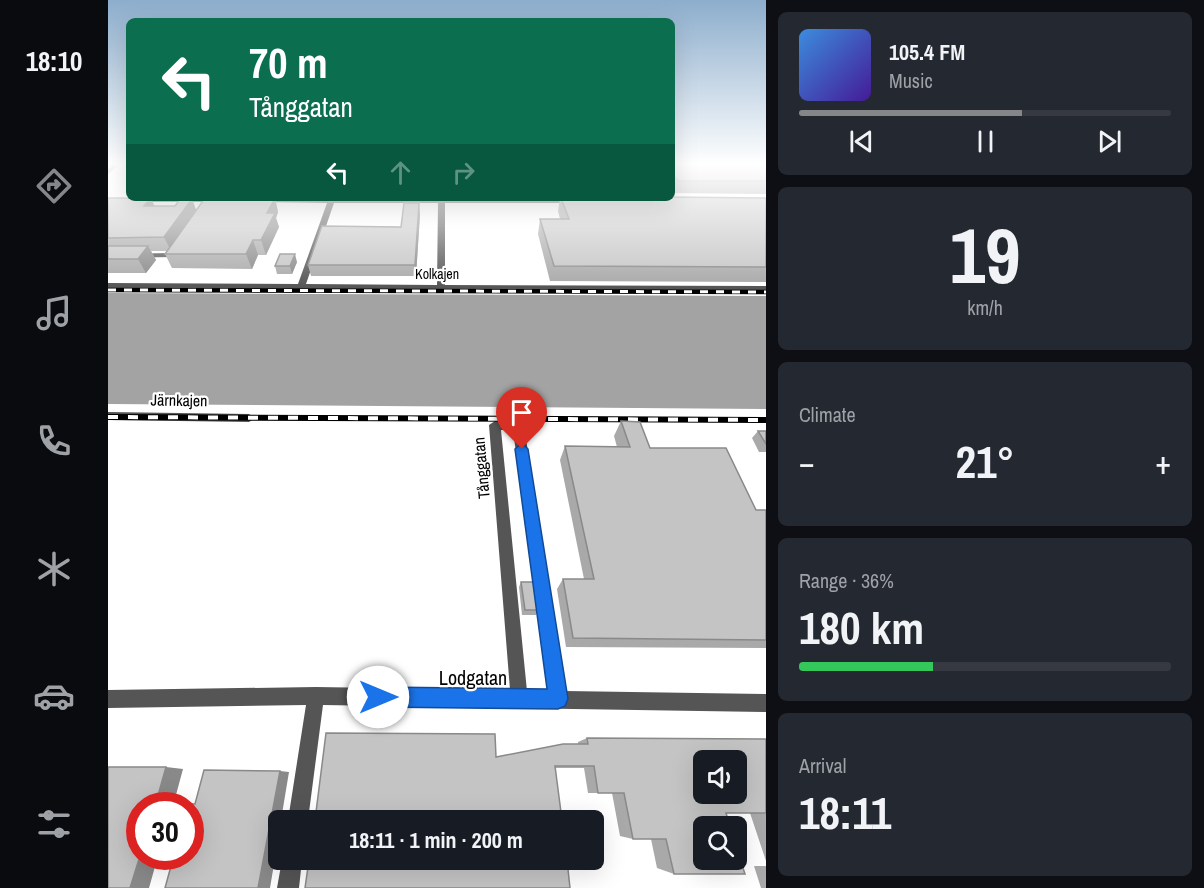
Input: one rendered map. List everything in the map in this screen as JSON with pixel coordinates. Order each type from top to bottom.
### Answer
[{"type":"street","points":[[206,209],[209,204]]},
{"type":"street","points":[[301,286],[330,204]]},
{"type":"street","points":[[441,287],[442,204]]},
{"type":"street","points":[[108,256],[174,255],[181,246]]},
{"type":"street","name":"Kolkajen","points":[[108,286],[766,288]]},
{"type":"street","name":"Järnkajen","points":[[108,416],[249,418]]},
{"type":"street","name":"Tånggatan","points":[[519,698],[495,425],[518,426],[558,699]]},
{"type":"street","points":[[299,810],[316,696]]},
{"type":"street","name":"Lodgatan","points":[[108,699],[316,696],[766,703]]},
{"type":"street","points":[[288,888],[291,870]]},
{"type":"shaded area","points":[[108,293],[766,296],[766,409],[108,404]]},
{"type":"building","points":[[108,204],[188,204],[164,237],[108,238]]},
{"type":"building","points":[[200,204],[272,204],[267,213],[275,213],[261,240],[253,240],[246,254],[165,254]]},
{"type":"building","points":[[404,204],[419,204],[415,265],[308,265],[322,226],[401,227]]},
{"type":"building","points":[[563,204],[766,204],[766,267],[554,266],[540,219],[569,219]]},
{"type":"building","points":[[108,246],[148,246],[138,259],[108,259]]},
{"type":"building","points":[[280,254],[295,254],[290,266],[275,266]]},
{"type":"building","points":[[621,421],[640,422],[650,448],[726,448],[756,510],[766,510],[766,640],[573,638],[563,579],[594,579],[565,446],[630,447]]},
{"type":"building","points":[[758,431],[766,431],[766,444]]},
{"type":"building","points":[[521,582],[534,582],[538,610],[525,610]]},
{"type":"building","points":[[326,733],[495,734],[496,757],[563,744],[588,744],[587,738],[766,739],[766,813],[693,816],[693,870],[744,870],[745,874],[674,874],[666,839],[633,839],[624,793],[598,793],[594,766],[555,766],[561,810],[316,810]]},
{"type":"building","points":[[108,767],[166,767],[159,792],[126,792],[126,870],[136,870],[130,888],[108,888]]},
{"type":"building","points":[[204,770],[280,771],[273,810],[268,810],[268,835],[258,888],[165,888],[170,870],[204,870],[204,792],[198,792]]},
{"type":"building","points":[[308,870],[568,870],[570,888],[305,888]]},
{"type":"railway","points":[[108,290],[766,292]]},
{"type":"railway","points":[[108,417],[766,420]]},
{"type":"route","points":[[378,697],[558,699],[522,449]]}]
